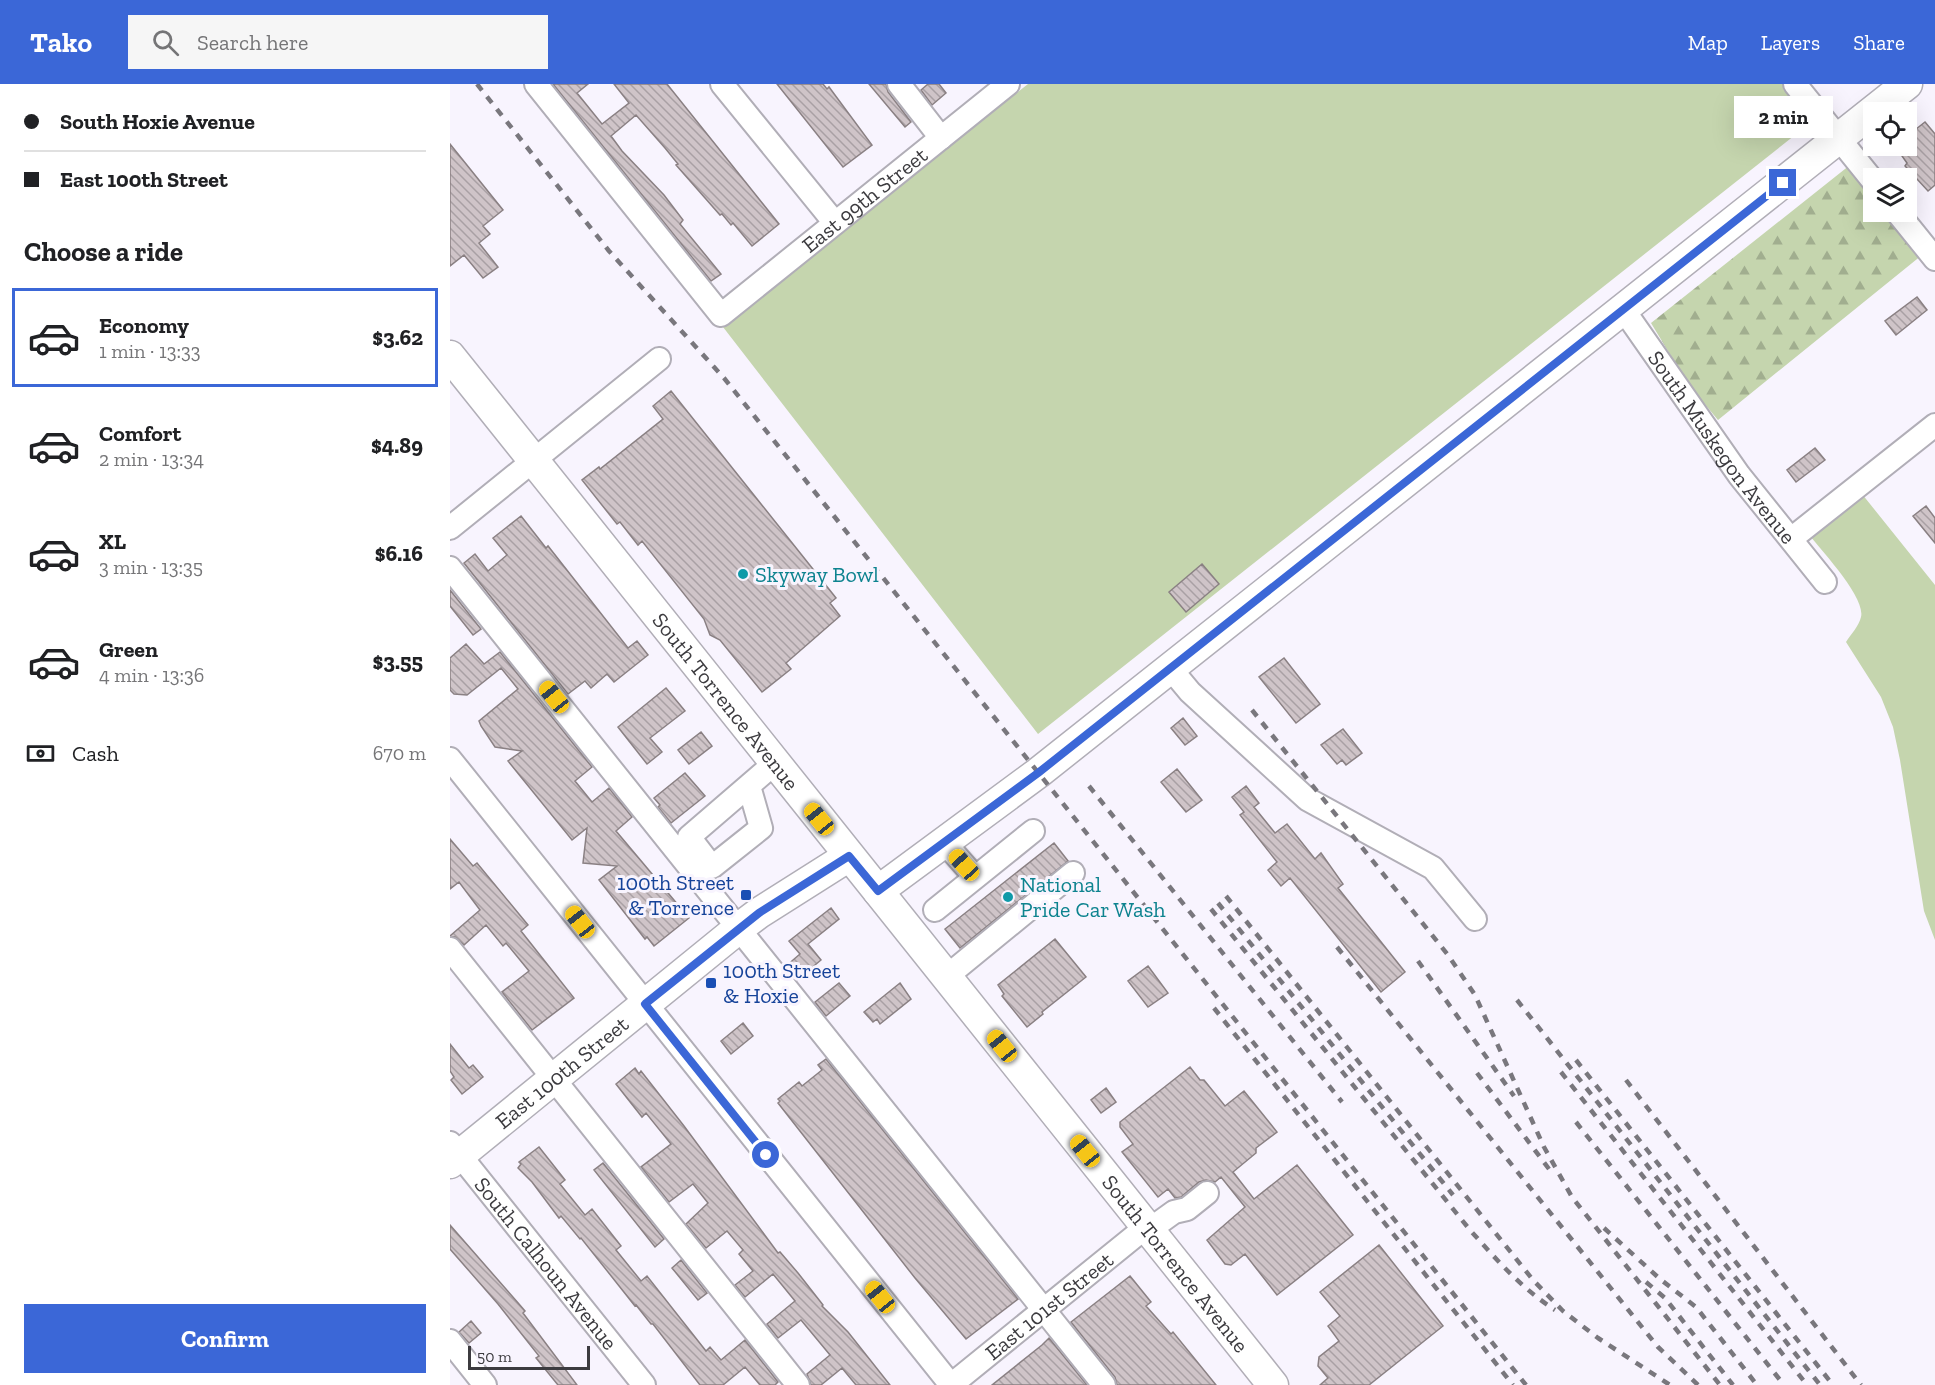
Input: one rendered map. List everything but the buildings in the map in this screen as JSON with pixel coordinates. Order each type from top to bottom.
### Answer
[{"type":"main road","points":[[878,891],[1038,773],[1906,84]]},
{"type":"main road","name":"South Torrence Avenue","points":[[450,356],[1273,1385]]},
{"type":"main road","name":"East 100th Street","points":[[453,1154],[553,1079],[739,928],[849,856]]},
{"type":"street","name":"East 99th Street","points":[[536,84],[721,315],[1008,84]]},
{"type":"street","points":[[722,84],[835,223]]},
{"type":"street","points":[[899,84],[941,138]]},
{"type":"street","points":[[1795,84],[1863,169]]},
{"type":"street","points":[[1905,222],[1935,259]]},
{"type":"street","name":"South Muskegon Avenue","points":[[1623,309],[1739,475],[1825,582]]},
{"type":"street","points":[[450,528],[658,359]]},
{"type":"street","points":[[1791,539],[1935,425]]},
{"type":"street","points":[[450,568],[1104,1385]]},
{"type":"street","points":[[1170,668],[1190,692],[1307,799],[1433,868],[1476,919]]},
{"type":"street","points":[[450,759],[951,1385]]},
{"type":"street","points":[[749,786],[761,828],[712,867],[689,837],[775,763]]},
{"type":"street","points":[[935,910],[1033,831]]},
{"type":"street","points":[[944,842],[975,877]]},
{"type":"street","points":[[946,977],[1073,873]]},
{"type":"street","points":[[450,949],[798,1385]]},
{"type":"street","name":"South Calhoun Avenue","points":[[453,1154],[644,1385]]},
{"type":"street","name":"East 101st Street","points":[[951,1385],[1148,1229],[1174,1212],[1187,1209],[1207,1193]]},
{"type":"street","points":[[450,1341],[485,1385]]},
{"type":"green space","points":[[1028,84],[1785,84],[1814,120],[1038,734],[723,327]]},
{"type":"green space","points":[[1850,165],[1863,181],[1863,222],[1895,222],[1922,255],[1718,420],[1688,384],[1651,323]]},
{"type":"green space","points":[[1858,489],[1935,585],[1935,940],[1924,911],[1893,727],[1881,697],[1846,642],[1857,627],[1861,617],[1861,608],[1849,585],[1806,531]]},
{"type":"railway","points":[[477,84],[609,251],[724,378],[1526,1385]]},
{"type":"railway","points":[[1252,710],[1448,955],[1475,995],[1544,1147],[1572,1197],[1720,1385]]},
{"type":"railway","points":[[1089,786],[1342,1102]]},
{"type":"railway","points":[[1226,896],[1533,1280],[1563,1311],[1598,1338],[1670,1385]]},
{"type":"railway","points":[[1218,903],[1453,1195]]},
{"type":"railway","points":[[1211,909],[1470,1230],[1520,1283],[1555,1310]]},
{"type":"railway","points":[[1337,947],[1658,1347],[1698,1385]]},
{"type":"railway","points":[[1418,961],[1514,1096]]},
{"type":"railway","points":[[1517,1000],[1820,1385]]},
{"type":"railway","points":[[1214,1008],[1513,1385]]},
{"type":"railway","points":[[1576,1060],[1833,1385]]},
{"type":"railway","points":[[1561,1072],[1807,1385]]},
{"type":"railway","points":[[1477,1073],[1549,1169]]},
{"type":"railway","points":[[1626,1080],[1861,1385]]},
{"type":"railway","points":[[1576,1122],[1784,1385]]},
{"type":"railway","points":[[1604,1228],[1660,1279],[1696,1307],[1757,1385]]},
{"type":"railway","points":[[1646,1282],[1665,1298],[1733,1385]]},
{"type":"place","name":"Skyway Bowl","points":[[743,574]]},
{"type":"place","name":"100th Street & Torrence","points":[[746,895]]},
{"type":"place","name":"National Pride Car Wash","points":[[1008,897]]},
{"type":"place","name":"100th Street & Hoxie","points":[[711,983]]},
{"type":"route","points":[[766,1155],[645,1004],[759,913],[849,856],[878,891],[1038,773],[1783,183]]}]
